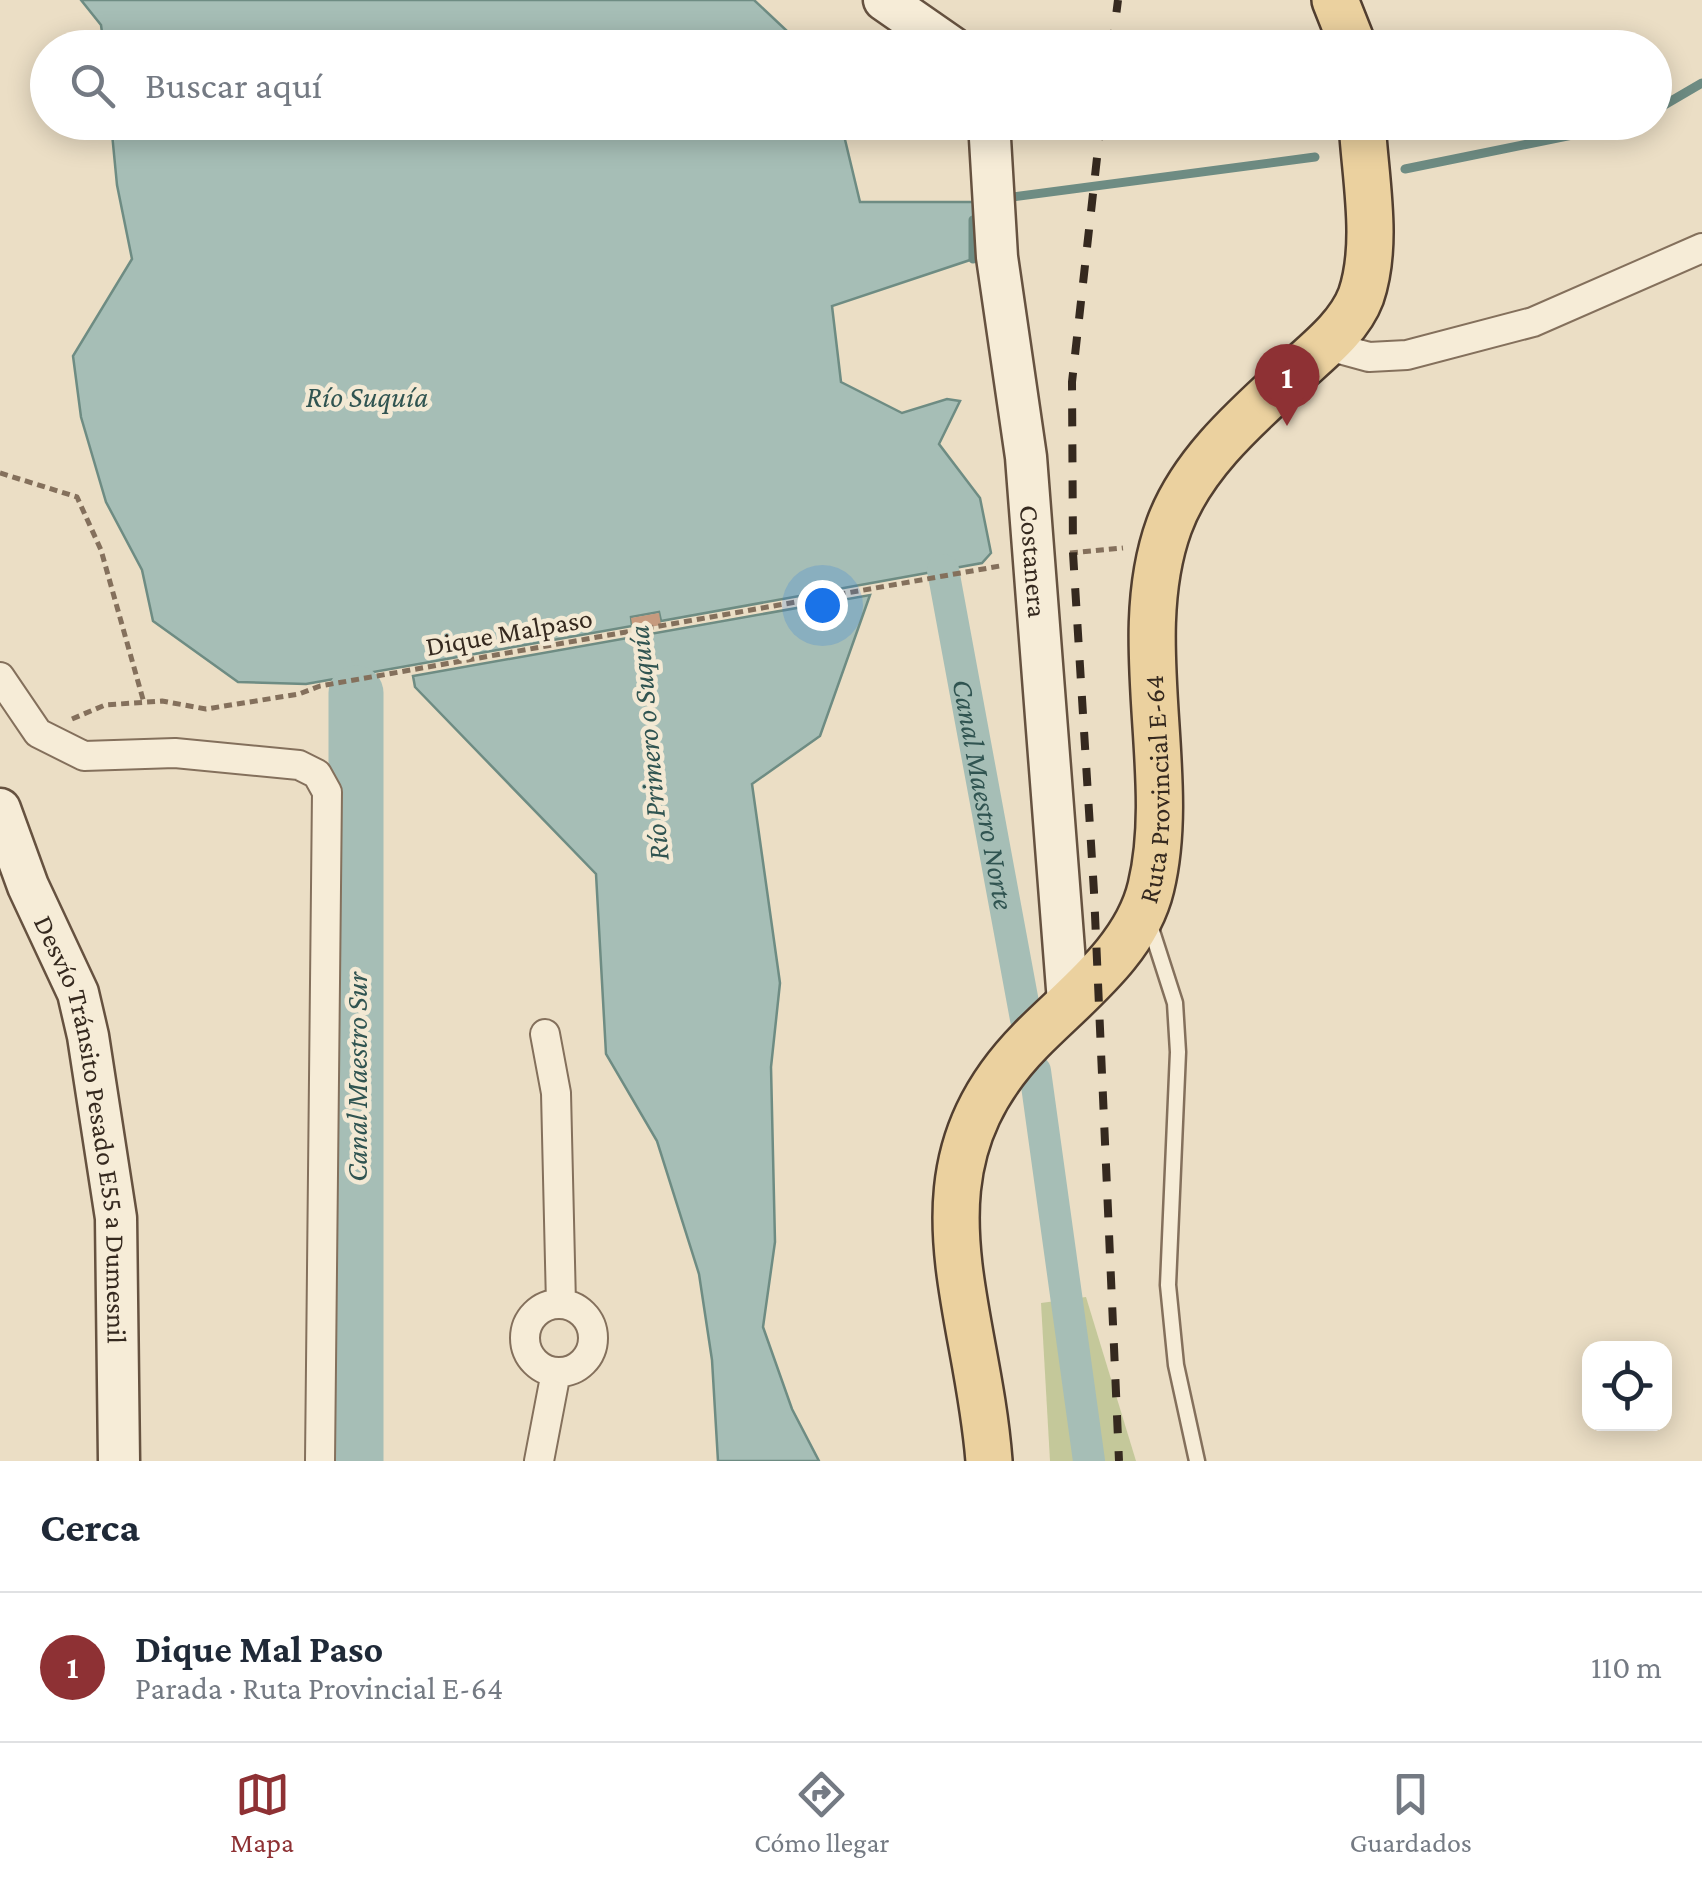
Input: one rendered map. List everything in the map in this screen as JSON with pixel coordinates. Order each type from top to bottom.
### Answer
[{"type":"main road","points":[[1335,0],[1347,30]]},
{"type":"main road","name":"Ruta Provincial E-64","points":[[989,1461],[956,1239],[960,1155],[968,1128],[996,1080],[1126,940],[1144,907],[1156,837],[1153,631],[1163,546],[1192,479],[1325,345],[1360,300],[1368,252],[1363,140]]},
{"type":"street","points":[[884,0],[927,30]]},
{"type":"street","name":"Costanera","points":[[991,140],[997,258],[1026,457],[1017,562],[1068,1002]]},
{"type":"street","points":[[1325,345],[1369,357],[1407,354],[1533,322],[1702,248]]},
{"type":"street","points":[[0,677],[38,733],[84,756],[175,754],[299,766],[317,774],[326,792],[320,1461]]},
{"type":"street","name":"Desvío Tránsito Pesado E55 a Dumesnil","points":[[0,810],[28,886],[78,993],[88,1036],[116,1218],[119,1461]]},
{"type":"street","points":[[546,1034],[556,1093],[562,1304]]},
{"type":"street","points":[[562,1304],[581,1311],[593,1330],[593,1340],[577,1367],[556,1372],[544,1369],[528,1352],[526,1329],[539,1310],[562,1304]]},
{"type":"street","points":[[539,1461],[556,1372]]},
{"type":"lane","points":[[1144,907],[1175,1004],[1178,1052],[1168,1285],[1176,1365],[1197,1461]]},
{"type":"path","points":[[0,472],[78,497],[101,550],[144,702]]},
{"type":"path","name":"Dique Malpaso","points":[[38,733],[105,705],[144,702],[206,709],[1017,562],[1098,549],[1163,546]]},
{"type":"green space","points":[[1086,1297],[1136,1461],[1050,1461],[1041,1303]]},
{"type":"water","points":[[81,0],[754,0],[786,30],[102,30]]},
{"type":"water","name":"Río Suquía","points":[[113,140],[845,140],[860,202],[973,202],[973,259],[832,306],[841,382],[902,413],[947,399],[960,401],[939,444],[980,498],[991,553],[982,563],[661,621],[659,612],[631,617],[632,626],[306,684],[238,682],[153,621],[142,570],[106,502],[81,417],[73,356],[132,259]]},
{"type":"water","name":"Río Primero o Suquía","points":[[870,595],[820,736],[752,784],[780,983],[771,1067],[775,1242],[763,1327],[792,1409],[819,1461],[718,1461],[712,1360],[699,1274],[657,1141],[606,1054],[596,874],[415,687],[413,676]]},
{"type":"building","points":[[659,613],[661,625],[633,630],[631,618]]},
{"type":"waterway","points":[[1672,100],[1702,83]]},
{"type":"waterway","points":[[1405,169],[1548,140]]},
{"type":"waterway","points":[[1005,198],[1315,157]]},
{"type":"waterway","points":[[973,220],[973,259]]},
{"type":"waterway","name":"Canal Maestro Norte","points":[[943,570],[1026,1019]]},
{"type":"waterway","name":"Canal Maestro Sur","points":[[356,693],[356,1461]]},
{"type":"waterway","name":"Canal Maestro Norte","points":[[1035,1071],[1089,1461]]},
{"type":"railway","points":[[1114,30],[1118,0]]},
{"type":"railway","points":[[1099,140],[1072,382],[1073,553],[1094,892],[1119,1461]]},
{"type":"place","name":"Dique Mal Paso","points":[[1287,426]]}]
